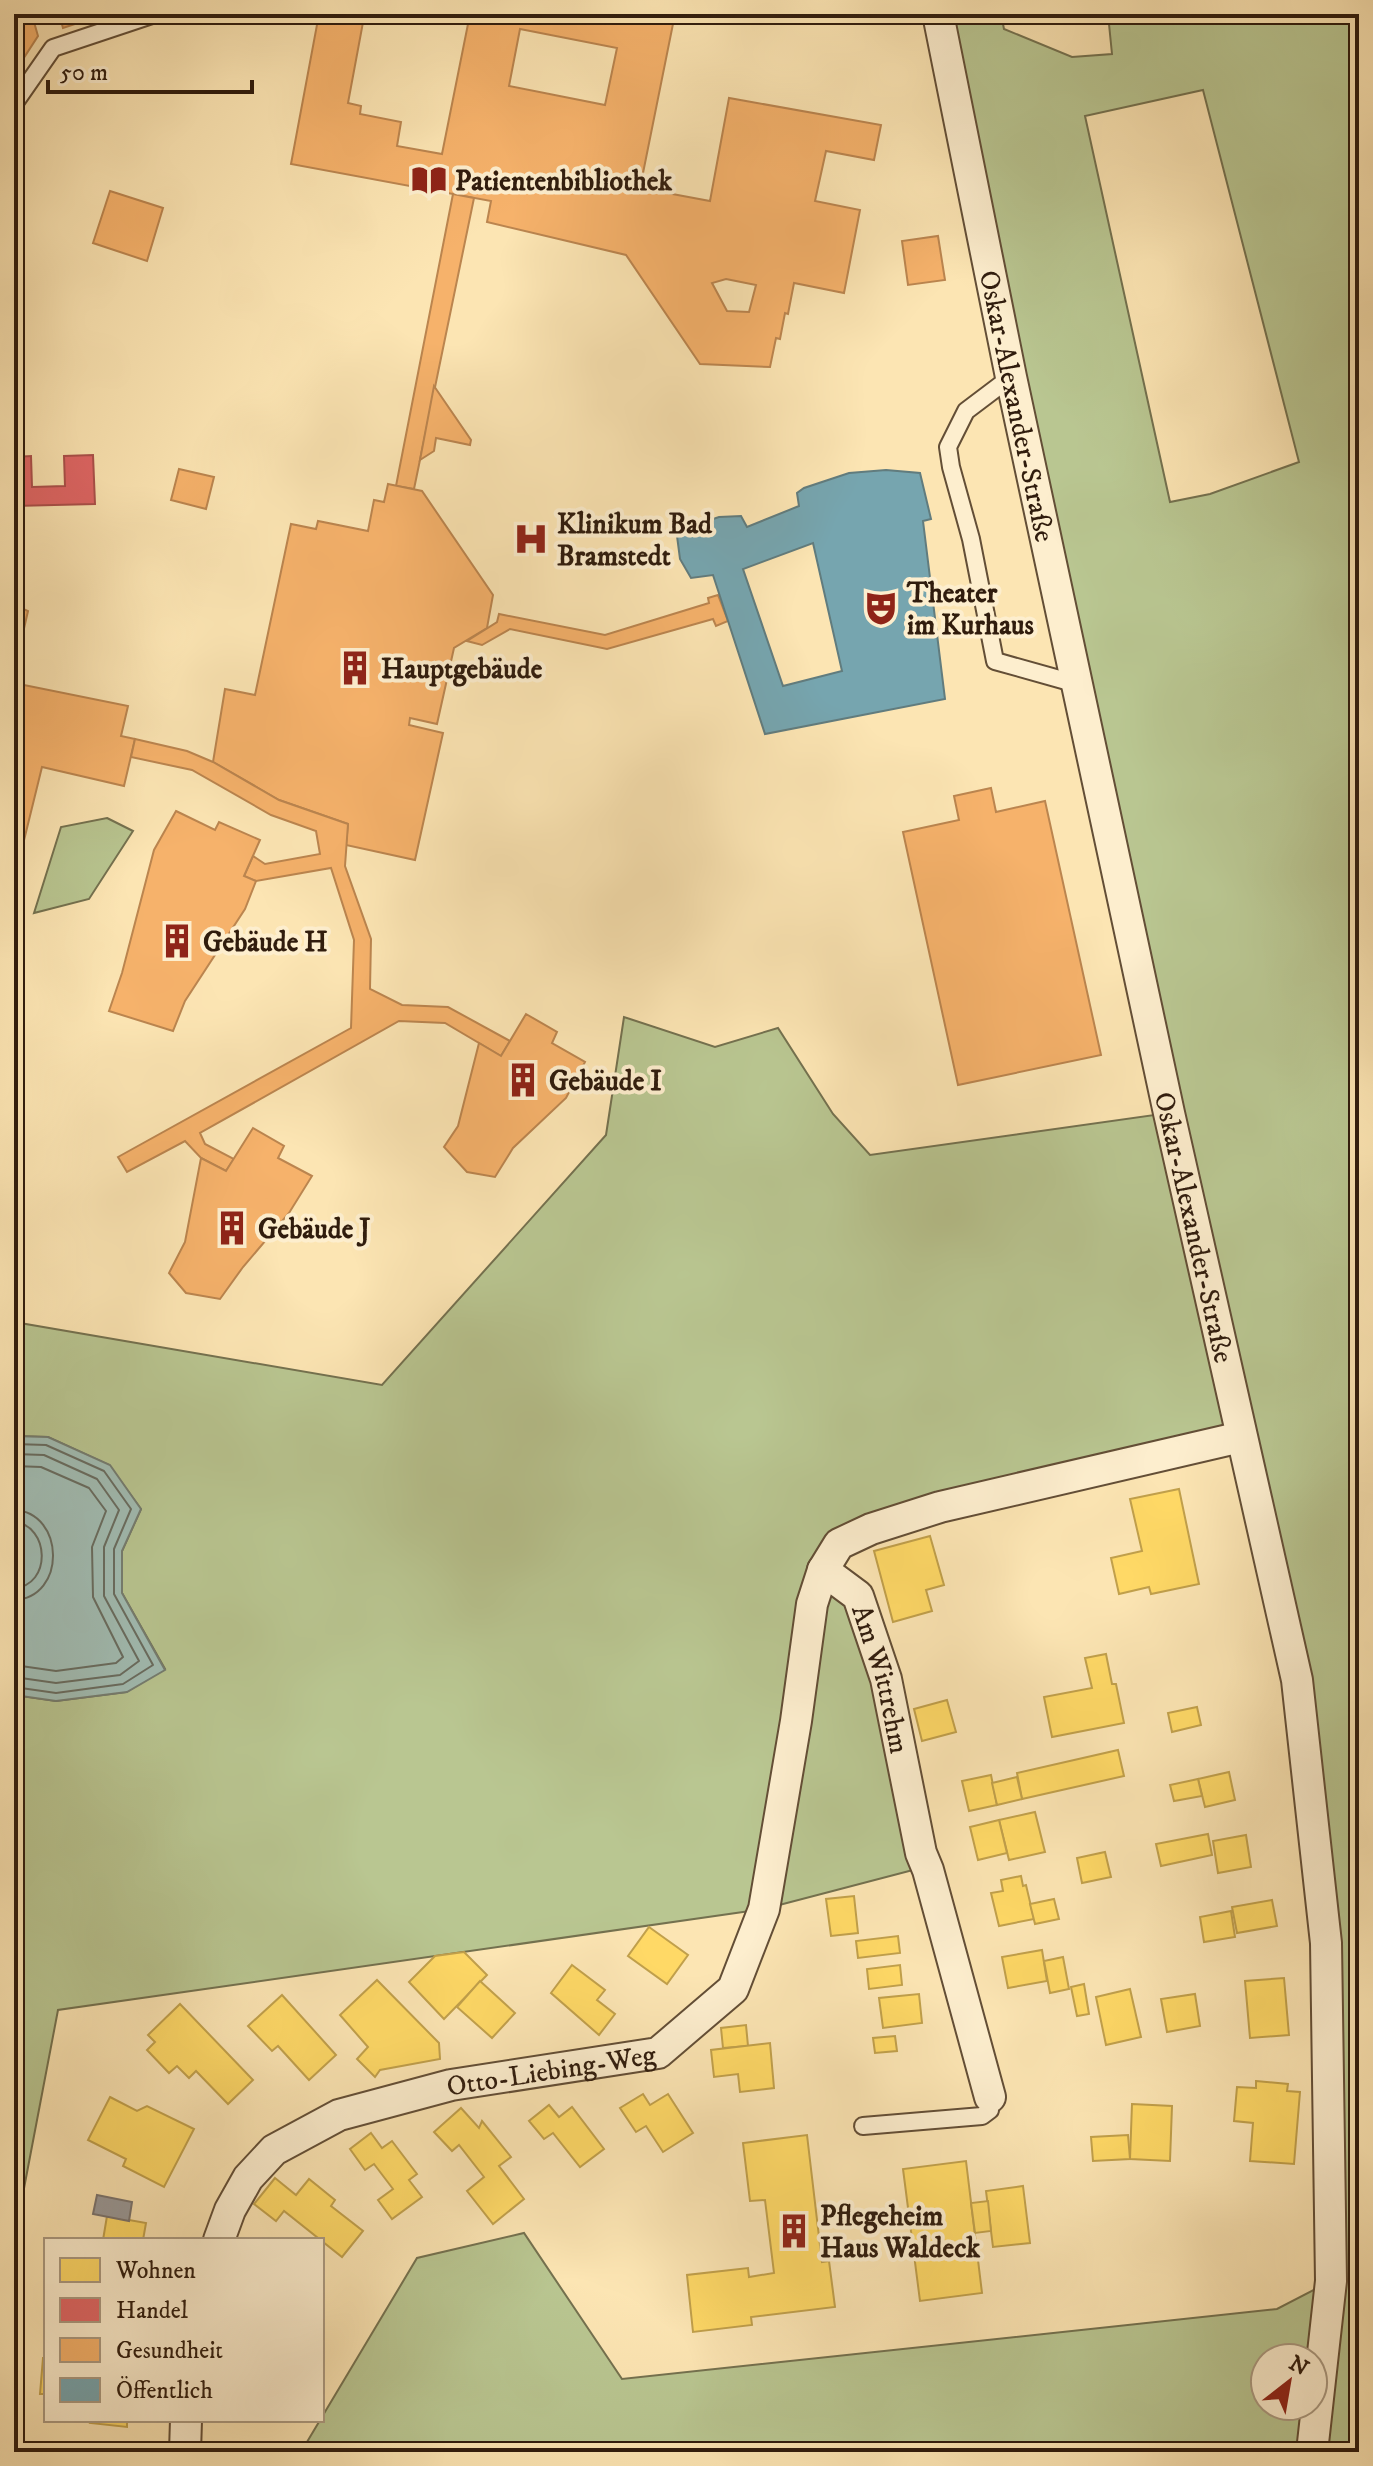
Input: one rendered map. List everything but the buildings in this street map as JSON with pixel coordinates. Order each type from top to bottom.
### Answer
[{"type":"street","name":"Oskar-Alexander-Straße","points":[[938,14],[1077,684],[1297,1680],[1326,1943],[1331,2281],[1312,2452]]},
{"type":"street","points":[[823,1570],[839,1544],[885,1524],[940,1507],[1241,1437]]},
{"type":"street","name":"Am Wittrehm","points":[[823,1570],[858,1596],[886,1679],[921,1853],[990,2097]]},
{"type":"street","name":"Otto-Liebing-Weg","points":[[220,2238],[230,2210],[248,2178],[274,2150],[339,2115],[451,2085],[658,2053],[733,1989],[764,1909],[812,1604],[823,1570]]},
{"type":"street","points":[[185,2452],[186,2422]]},
{"type":"lane","points":[[14,104],[53,48],[155,14]]},
{"type":"lane","points":[[1011,377],[966,411],[948,447],[951,467],[971,539],[995,661],[1077,684]]},
{"type":"lane","points":[[863,2126],[982,2116],[990,2110],[990,2097]]},
{"type":"green space","points":[[938,14],[1001,14],[1004,29],[1072,57],[1112,54],[1108,14],[1359,14],[1359,2452],[301,2452],[319,2422],[324,2422],[324,2414],[417,2258],[524,2233],[622,2379],[1277,2309],[1331,2281],[1297,1680],[1231,1424],[831,1535],[881,1682],[913,1870],[764,1909],[58,2010],[17,2225],[14,2270],[14,1695],[56,1701],[126,1692],[165,1669],[122,1593],[122,1551],[141,1509],[109,1465],[48,1437],[14,1436],[14,1322],[382,1385],[606,1135],[624,1017],[715,1047],[778,1028],[833,1114],[870,1155],[1169,1113]],"holes":[[[1203,90],[1299,462],[1210,494],[1170,502],[1085,116]]]},
{"type":"green space","points":[[107,818],[133,831],[89,899],[34,913],[61,827]]},
{"type":"water","points":[[14,1436],[48,1437],[110,1465],[141,1509],[122,1551],[122,1593],[165,1670],[127,1692],[56,1701],[14,1695],[14,1573],[24,1563],[20,1543],[14,1535]]},
{"type":"place","name":"Patientenbibliothek","points":[[429,180]]},
{"type":"place","name":"Klinikum Bad Bramstedt","points":[[531,539]]},
{"type":"place","name":"Theater im Kurhaus","points":[[881,608]]},
{"type":"place","name":"Hauptgebäude","points":[[355,668]]},
{"type":"place","name":"Gebäude H","points":[[177,941]]},
{"type":"place","name":"Gebäude I","points":[[523,1080]]},
{"type":"place","name":"Gebäude J","points":[[232,1228]]},
{"type":"place","name":"Pflegeheim Haus Waldeck","points":[[794,2231]]}]
